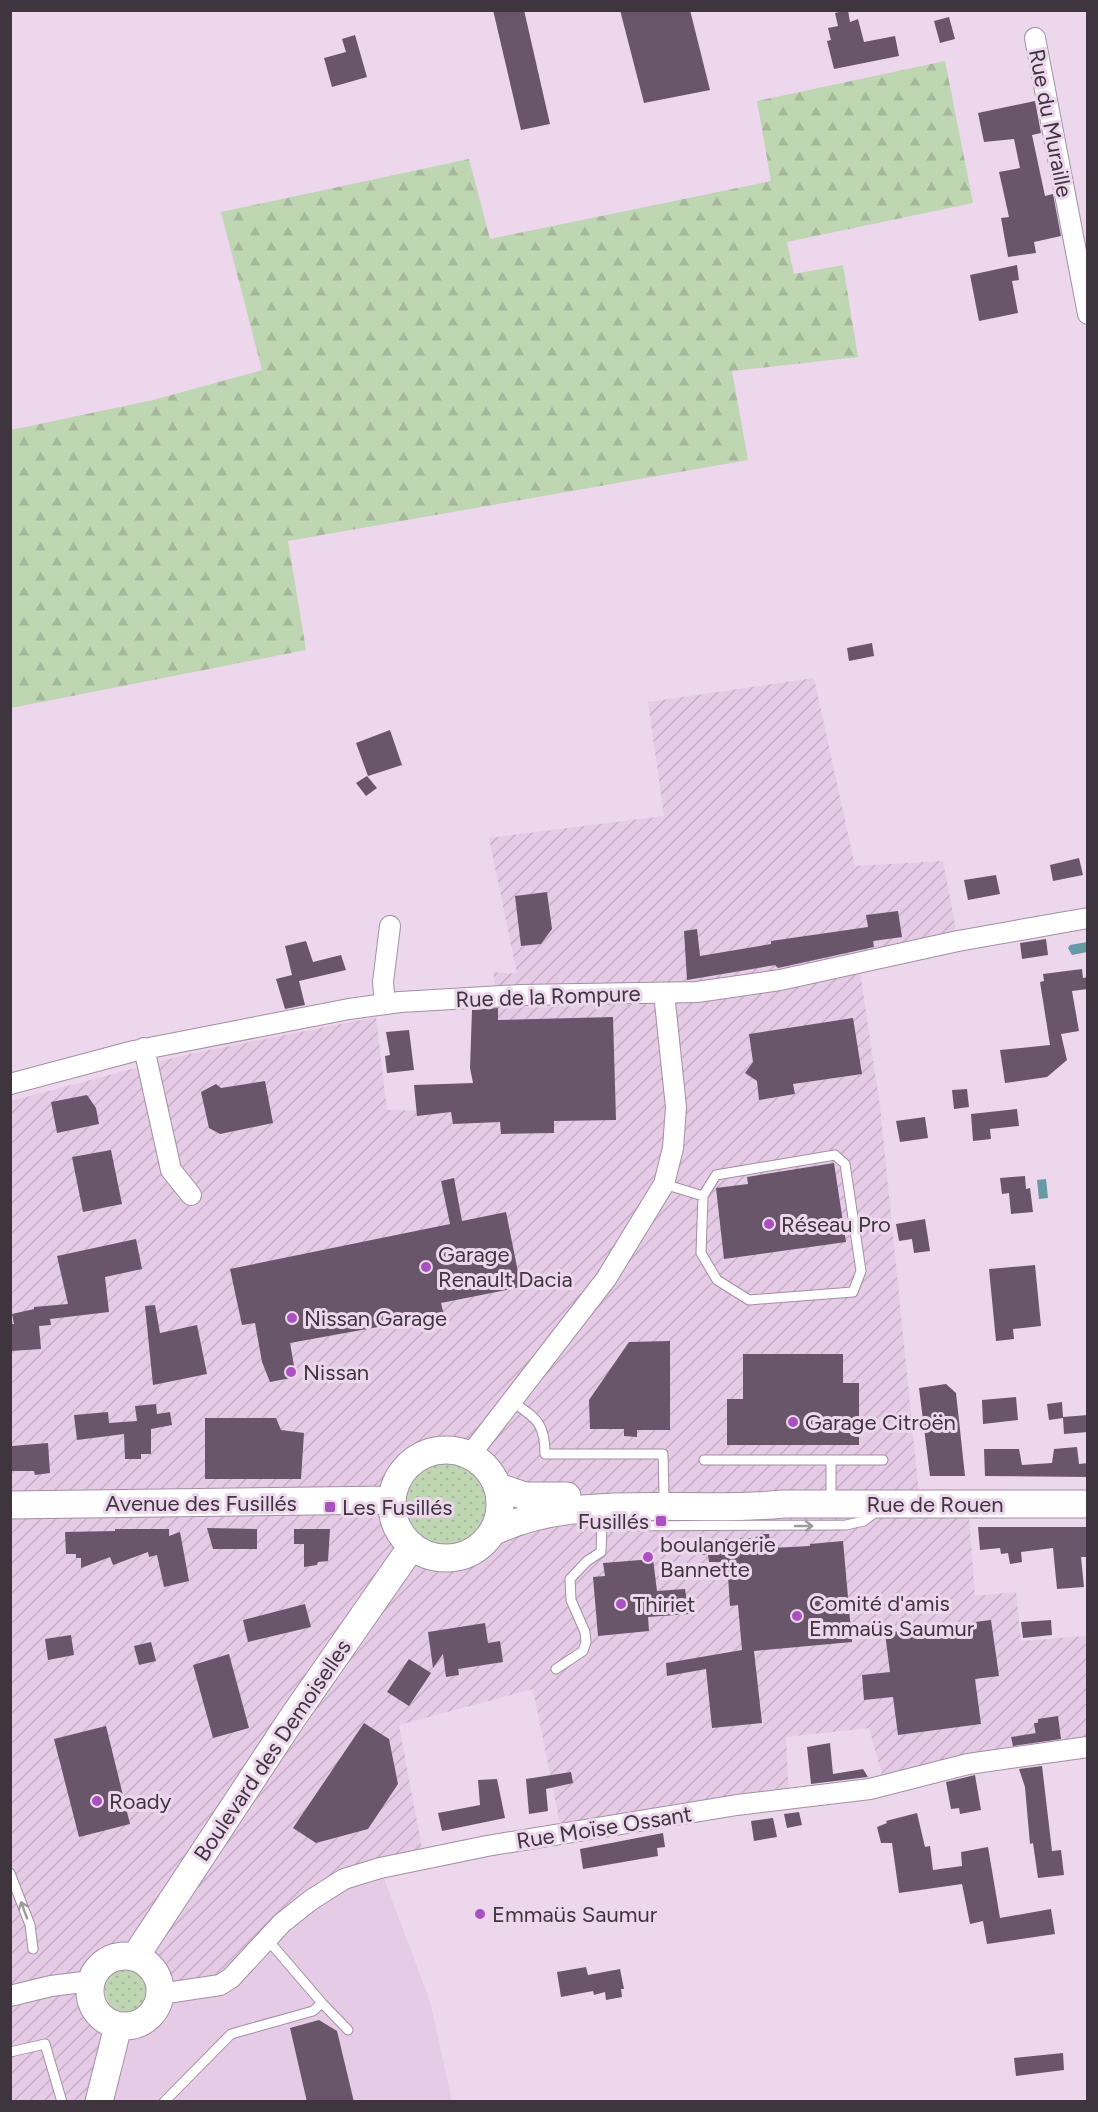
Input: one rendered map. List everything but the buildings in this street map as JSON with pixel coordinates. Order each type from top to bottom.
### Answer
[{"type":"main road","points":[[455,1450],[470,1455],[486,1468],[498,1487],[500,1510],[493,1532],[476,1549],[461,1556],[444,1558],[427,1555],[412,1546],[401,1533],[394,1518],[392,1500],[402,1473],[412,1462],[426,1454],[455,1450]]},
{"type":"main road","name":"Rue de Rouen","points":[[498,1487],[510,1493],[532,1497],[661,1502],[743,1496],[783,1504],[1088,1504]]},
{"type":"main road","name":"Avenue des Fusillés","points":[[10,1504],[392,1500]]},
{"type":"main road","name":"Rue de Rouen","points":[[493,1532],[532,1516],[594,1517],[661,1502]]},
{"type":"main road","name":"Boulevard des Demoiselles","points":[[135,1957],[291,1720],[412,1546]]},
{"type":"main road","points":[[119,1956],[135,1957],[147,1963],[157,1976],[160,1994],[153,2013],[144,2021],[133,2026],[118,2026],[102,2018],[94,2009],[89,1993],[91,1981],[104,1962],[119,1956]]},
{"type":"main road","points":[[99,2102],[118,2026]]},
{"type":"street","name":"Rue du Muraille","points":[[1035,38],[1088,314]]},
{"type":"street","name":"Rue de la Rompure","points":[[10,1084],[144,1048],[385,1004],[521,995],[697,992],[780,980],[958,941],[1088,918]]},
{"type":"street","points":[[385,1004],[383,982],[390,926]]},
{"type":"street","points":[[470,1455],[510,1400],[606,1279],[664,1184],[673,1148],[676,1107],[664,993]]},
{"type":"street","points":[[144,1048],[171,1170],[191,1195]]},
{"type":"street","name":"Rue Moïse Ossant","points":[[160,1994],[220,1985],[231,1978],[282,1923],[328,1888],[345,1879],[380,1868],[487,1846],[737,1805],[870,1789],[968,1764],[1088,1747]]},
{"type":"street","points":[[10,1996],[51,1986],[91,1981]]},
{"type":"lane","points":[[835,1155],[845,1164],[861,1271],[853,1292],[749,1300],[717,1280],[701,1253],[703,1196],[716,1175],[835,1155]]},
{"type":"lane","points":[[664,1184],[703,1196]]},
{"type":"lane","points":[[510,1400],[540,1423],[545,1434],[546,1454],[663,1454],[661,1502]]},
{"type":"lane","points":[[704,1460],[884,1460]]},
{"type":"lane","points":[[831,1460],[831,1504]]},
{"type":"lane","points":[[556,1670],[583,1651],[586,1642],[585,1632],[571,1600],[570,1579],[587,1561],[601,1552],[594,1517],[846,1525],[864,1521],[885,1504]]},
{"type":"lane","points":[[10,1873],[30,1925],[33,1949]]},
{"type":"lane","points":[[267,1939],[348,2030]]},
{"type":"lane","points":[[164,2102],[231,2034],[313,2011],[322,2003]]},
{"type":"lane","points":[[10,2052],[45,2044],[62,2102]]},
{"type":"shaded area","points":[[814,678],[855,866],[943,861],[958,941],[859,965],[880,1106],[920,1504],[968,1504],[975,1596],[1016,1592],[1021,1641],[1087,1636],[1087,1747],[885,1786],[869,1728],[786,1737],[789,1799],[562,1834],[533,1689],[399,1725],[424,1859],[344,1879],[231,1978],[160,1994],[157,1976],[147,1963],[135,1957],[119,1956],[104,1962],[96,1971],[89,1993],[94,2009],[112,2024],[99,2101],[11,2102],[11,1101],[189,1054],[376,1017],[387,1110],[498,1112],[498,1007],[493,972],[517,974],[489,838],[664,816],[648,702]]},
{"type":"shaded area","points":[[380,1868],[430,2001],[452,2101],[99,2102],[118,2026],[133,2026],[144,2021],[153,2013],[159,2002],[282,1923]]},
{"type":"green space","points":[[945,61],[973,203],[787,242],[794,274],[843,265],[858,357],[732,371],[748,460],[288,541],[306,650],[11,708],[11,430],[153,400],[262,370],[221,212],[469,159],[490,239],[771,181],[757,101]]},
{"type":"green space","points":[[446,1464],[461,1467],[474,1476],[483,1489],[486,1504],[483,1519],[474,1532],[461,1541],[446,1544],[431,1541],[418,1532],[409,1519],[406,1504],[409,1489],[418,1476],[431,1467]]},
{"type":"green space","points":[[128,1967],[137,1968],[144,1974],[150,1981],[150,1999],[144,2006],[137,2012],[128,2013],[119,2012],[112,2006],[106,1999],[105,1990],[106,1981],[112,1974],[119,1968]]},
{"type":"water","points":[[1087,942],[1087,952],[1072,955],[1068,948],[1070,945]]},
{"type":"water","points":[[1046,1179],[1048,1198],[1039,1199],[1037,1180]]},
{"type":"place","name":"Réseau Pro","points":[[769,1224]]},
{"type":"place","name":"Garage Renault Dacia","points":[[426,1267]]},
{"type":"place","name":"Nissan Garage","points":[[292,1318]]},
{"type":"place","name":"Nissan","points":[[291,1372]]},
{"type":"place","name":"Garage Citroën","points":[[793,1422]]},
{"type":"place","name":"Les Fusillés","points":[[330,1507]]},
{"type":"place","name":"Fusillés","points":[[661,1521]]},
{"type":"place","name":"boulangerie Bannette","points":[[648,1557]]},
{"type":"place","name":"Thiriet","points":[[621,1604]]},
{"type":"place","name":"Comité d'amis Emmaüs Saumur","points":[[797,1616]]},
{"type":"place","name":"Roady","points":[[97,1801]]},
{"type":"place","name":"Emmaüs Saumur","points":[[480,1914]]}]
